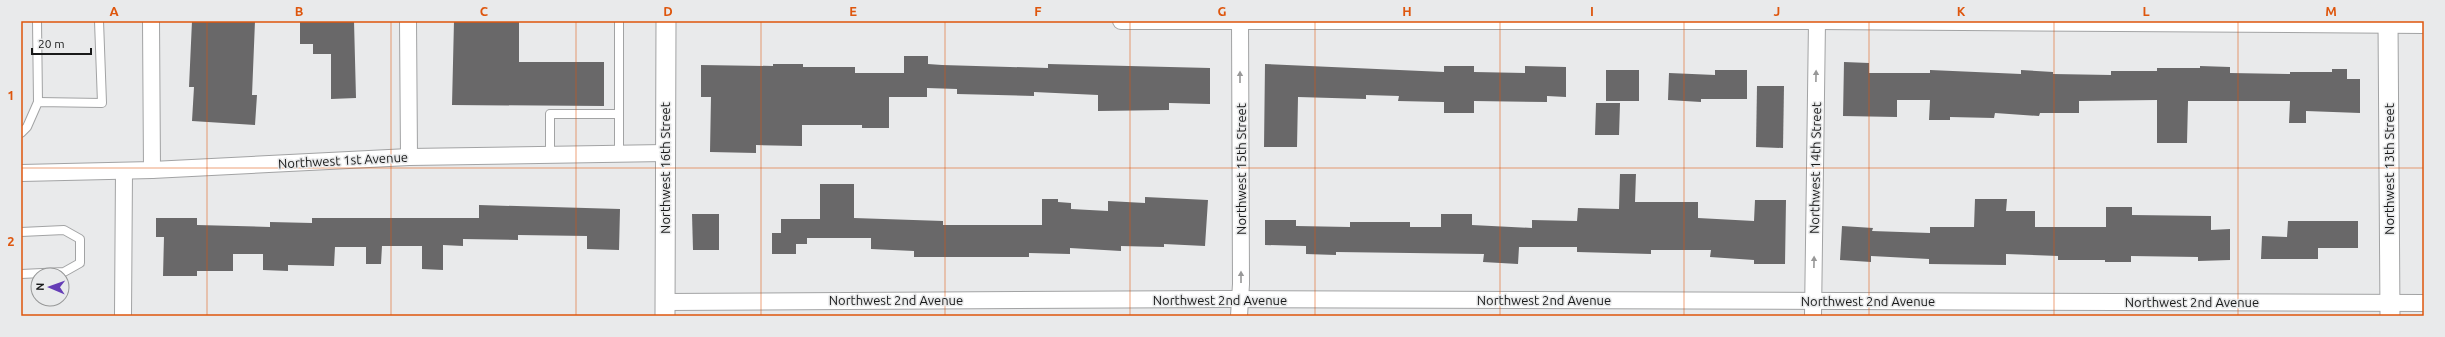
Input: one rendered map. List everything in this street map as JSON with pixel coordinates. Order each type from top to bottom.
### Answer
[{"type":"street","points":[[151,21],[152,170]]},
{"type":"street","points":[[408,21],[409,157]]},
{"type":"street","name":"Northwest 16th Street","points":[[665,309],[664,153],[666,21]]},
{"type":"street","points":[[1121,21],[2388,23],[2424,26]]},
{"type":"street","name":"Northwest 14th Street","points":[[1813,308],[1817,21]]},
{"type":"street","name":"Northwest 15th Street","points":[[1239,316],[1241,284],[1240,22]]},
{"type":"street","name":"Northwest 13th Street","points":[[2388,23],[2390,310]]},
{"type":"street","name":"Northwest 1st Avenue","points":[[21,173],[152,170],[409,157],[664,153]]},
{"type":"street","points":[[123,316],[124,171]]},
{"type":"street","name":"Northwest 2nd Avenue","points":[[665,309],[1239,300],[1813,308],[2390,310],[2424,303]]},
{"type":"lane","points":[[21,133],[27,127],[38,102],[37,21]]},
{"type":"lane","points":[[38,102],[102,103],[99,21]]},
{"type":"lane","points":[[619,21],[619,153]]},
{"type":"lane","points":[[550,154],[550,114],[619,114]]},
{"type":"lane","points":[[21,232],[64,230],[80,240],[80,262],[64,272],[21,274]]},
{"type":"building","points":[[192,21],[255,21],[252,95],[257,95],[255,125],[192,121],[194,87],[189,87]]},
{"type":"building","points":[[300,21],[354,21],[356,98],[331,99],[331,54],[313,54],[313,44],[300,44]]},
{"type":"building","points":[[454,21],[519,22],[519,62],[604,62],[604,106],[452,105]]},
{"type":"building","points":[[904,56],[928,56],[928,64],[942,65],[1048,68],[1048,64],[1210,68],[1210,104],[1169,103],[1169,110],[1098,111],[1098,95],[1034,92],[1034,96],[957,94],[957,89],[927,88],[927,97],[889,97],[889,128],[862,128],[862,125],[802,125],[802,146],[756,145],[756,153],[710,152],[711,97],[701,97],[701,65],[773,66],[773,64],[803,64],[803,67],[855,67],[855,73],[904,73]]},
{"type":"building","points":[[1844,62],[1869,63],[1869,73],[1930,73],[1930,70],[2021,74],[2021,70],[2053,72],[2053,74],[2111,75],[2111,71],[2157,71],[2157,68],[2200,68],[2200,66],[2230,67],[2230,73],[2290,74],[2290,72],[2332,72],[2332,69],[2347,69],[2347,79],[2360,79],[2360,113],[2306,111],[2306,123],[2289,123],[2290,101],[2188,101],[2187,143],[2157,143],[2157,100],[2079,101],[2079,113],[2040,113],[2039,116],[1995,113],[1994,118],[1950,117],[1950,120],[1929,120],[1930,100],[1897,100],[1897,117],[1843,116]]},
{"type":"building","points":[[1265,64],[1444,72],[1444,66],[1474,66],[1474,72],[1525,73],[1525,66],[1566,67],[1566,97],[1547,96],[1547,102],[1474,101],[1474,113],[1444,113],[1444,102],[1398,101],[1399,96],[1366,95],[1366,99],[1298,97],[1297,147],[1264,147]]},
{"type":"building","points":[[1606,70],[1639,70],[1639,101],[1606,101]]},
{"type":"building","points":[[1715,70],[1747,70],[1747,99],[1701,99],[1701,102],[1668,100],[1669,73],[1715,75]]},
{"type":"building","points":[[1757,86],[1784,86],[1783,148],[1756,147]]},
{"type":"building","points":[[1596,103],[1620,103],[1619,135],[1595,135]]},
{"type":"building","points":[[1620,174],[1636,174],[1635,202],[1698,202],[1698,218],[1754,221],[1755,200],[1786,200],[1785,264],[1754,264],[1754,260],[1710,257],[1711,250],[1651,250],[1651,254],[1577,252],[1577,247],[1519,247],[1518,264],[1483,262],[1484,254],[1336,252],[1336,255],[1306,254],[1306,246],[1265,245],[1265,220],[1296,220],[1296,226],[1350,227],[1350,222],[1410,222],[1410,227],[1441,227],[1441,214],[1472,214],[1472,225],[1532,228],[1532,220],[1577,221],[1578,208],[1619,209]]},
{"type":"building","points":[[820,184],[854,184],[854,218],[943,221],[943,225],[1042,225],[1042,199],[1058,199],[1058,202],[1071,203],[1071,209],[1108,211],[1108,201],[1145,203],[1145,197],[1208,200],[1205,246],[1164,244],[1164,247],[1121,246],[1121,251],[1070,248],[1070,254],[1029,253],[1029,257],[914,257],[914,251],[871,249],[871,238],[807,238],[807,244],[796,244],[796,254],[772,254],[772,233],[781,233],[781,219],[820,219]]},
{"type":"building","points":[[1975,199],[2007,199],[2006,211],[2035,211],[2035,227],[2106,227],[2106,207],[2132,207],[2132,215],[2211,216],[2211,230],[2230,229],[2230,260],[2198,261],[2198,257],[2131,256],[2131,262],[2105,262],[2105,260],[2058,260],[2058,256],[2006,254],[2006,265],[1929,264],[1929,259],[1871,256],[1871,262],[1840,260],[1842,226],[1873,228],[1872,231],[1930,233],[1930,227],[1974,227]]},
{"type":"building","points":[[479,205],[620,209],[619,250],[587,249],[587,236],[518,235],[518,240],[463,239],[463,246],[443,245],[443,270],[422,269],[422,246],[382,246],[381,264],[366,264],[366,247],[335,247],[334,266],[288,265],[288,271],[263,270],[263,254],[233,254],[233,271],[197,271],[197,276],[163,276],[164,237],[156,237],[156,218],[197,218],[197,225],[270,227],[270,222],[312,223],[312,218],[479,218]]},
{"type":"building","points":[[692,214],[719,214],[719,250],[693,250]]},
{"type":"building","points":[[2288,221],[2358,221],[2358,248],[2318,248],[2318,259],[2261,259],[2262,236],[2287,237]]}]
